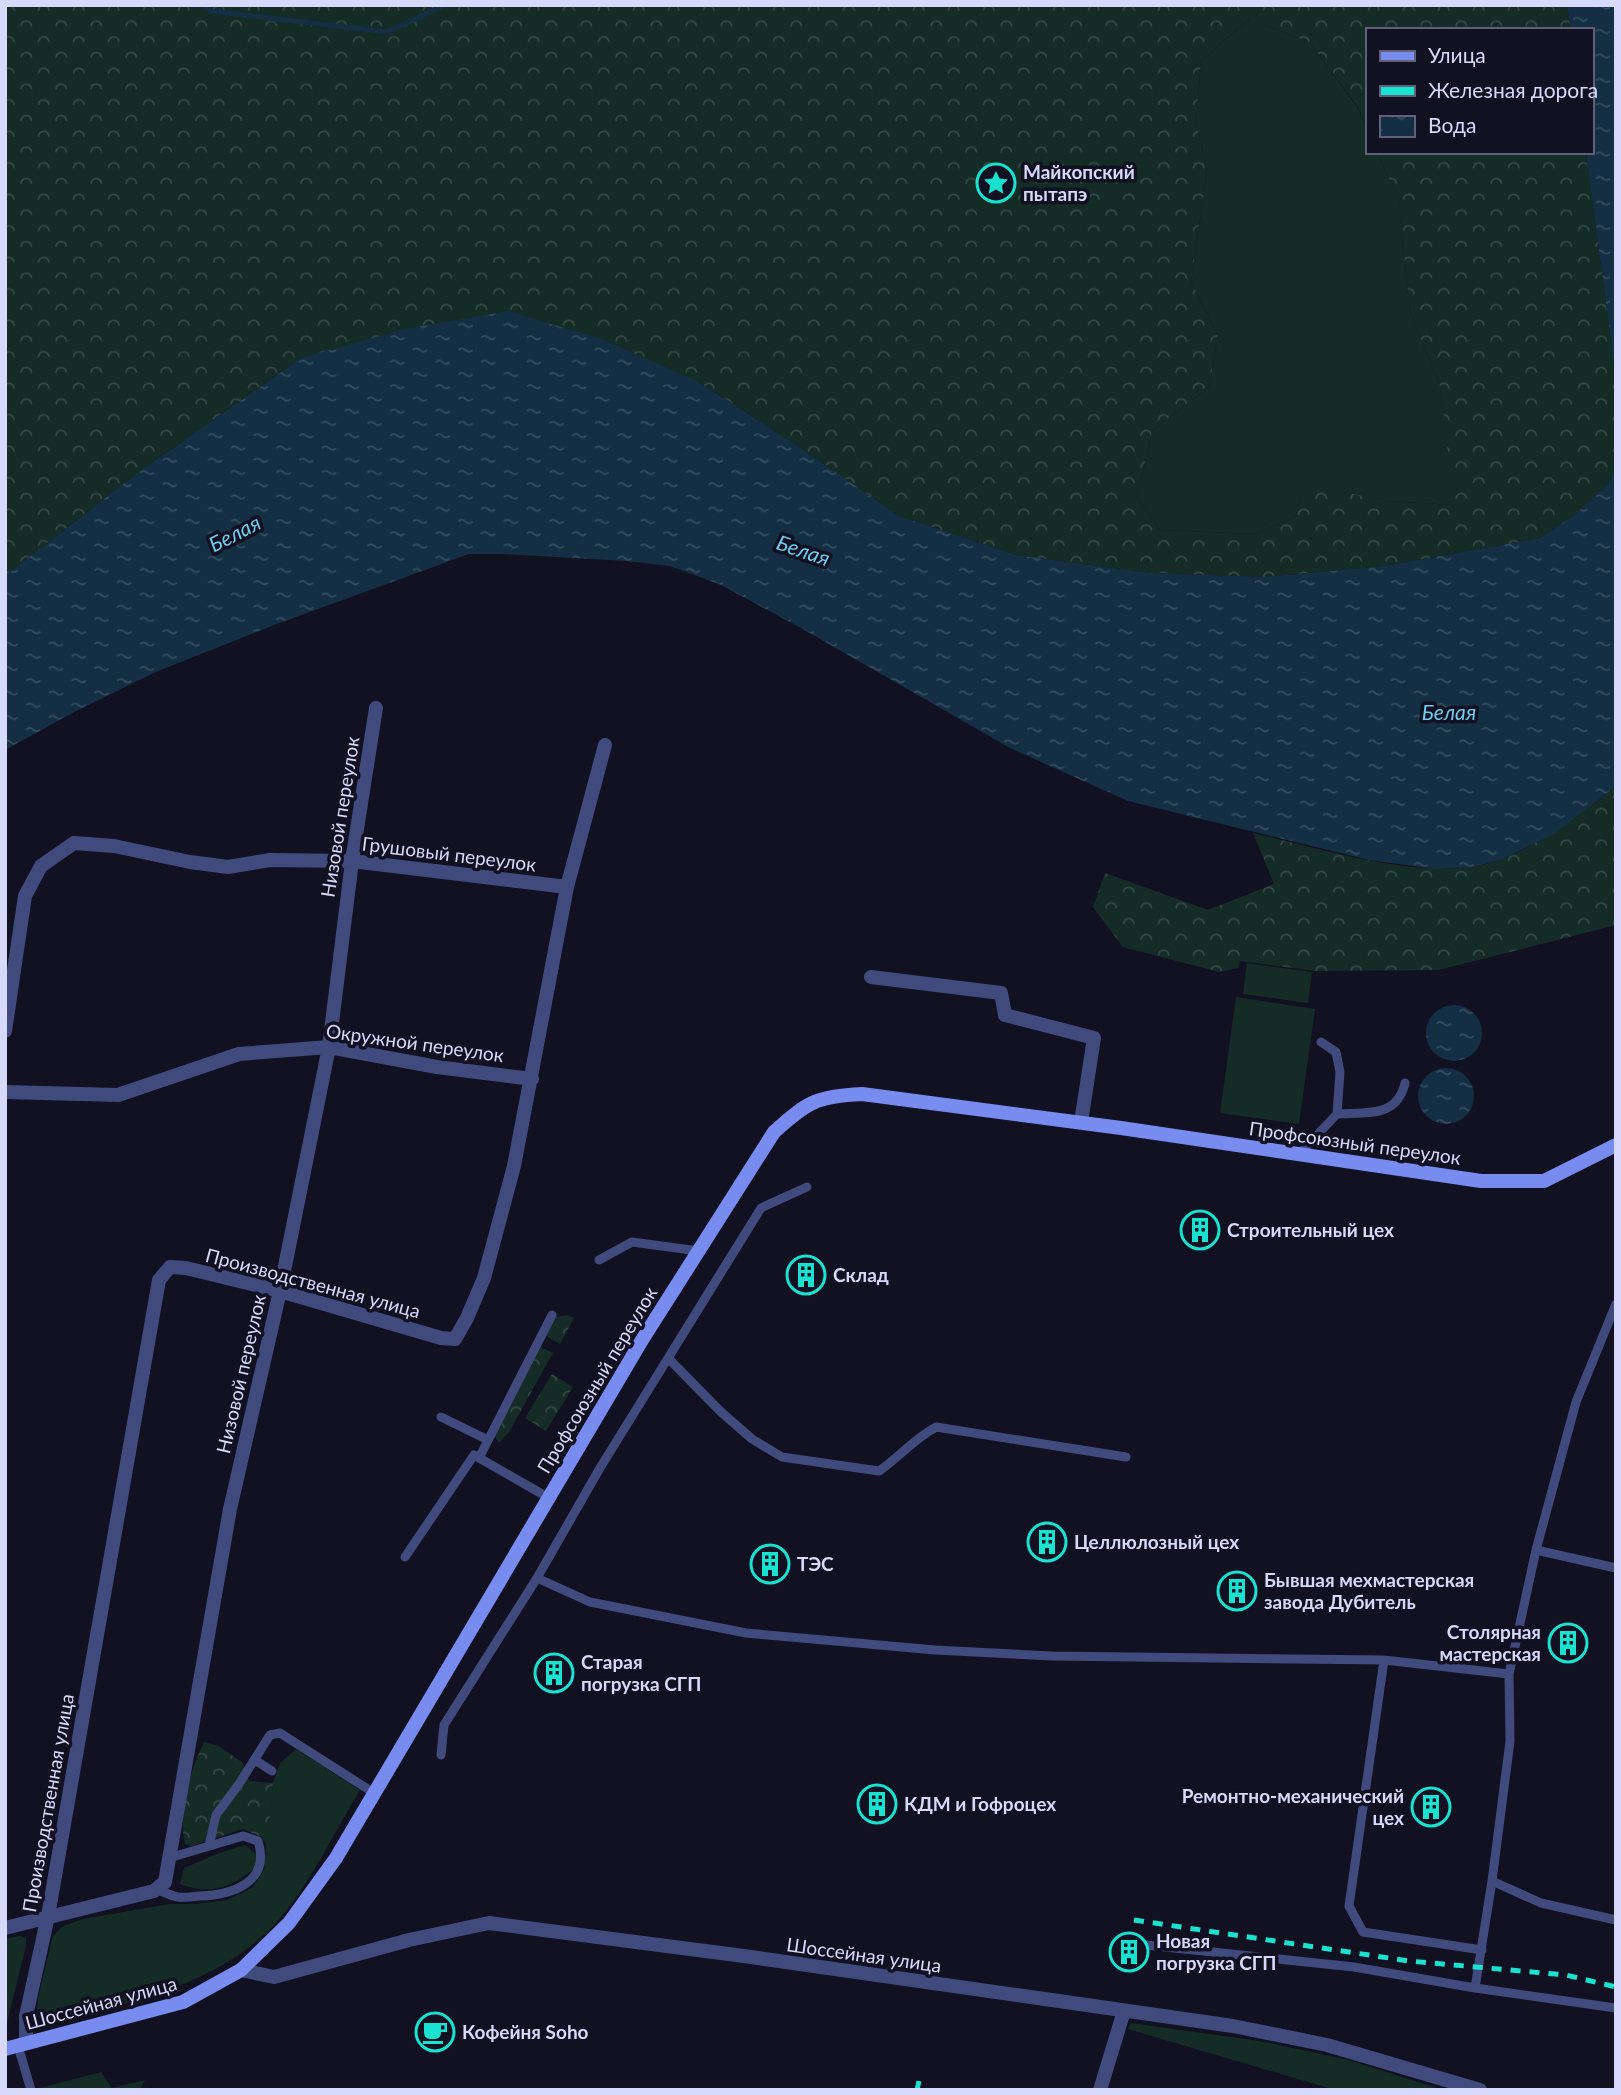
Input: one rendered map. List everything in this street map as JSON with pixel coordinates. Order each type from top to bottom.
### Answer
[{"type":"main road","name":"Профсоюзный переулок","points":[[289,1923],[336,1858],[642,1340],[774,1132],[801,1108],[831,1095],[862,1094],[1081,1122],[1481,1181],[1545,1181],[1616,1145]]},
{"type":"main road","name":"Шоссейная улица","points":[[17,2046],[183,2002],[241,1970],[289,1923]]},
{"type":"street","name":"Низовой переулок","points":[[161,1885],[169,1858],[230,1509],[280,1291],[329,1046],[352,861],[376,708]]},
{"type":"street","name":"Производственная улица","points":[[17,2046],[48,1916],[159,1280],[170,1267],[186,1268],[280,1291],[441,1338],[455,1339],[484,1278],[514,1166],[567,887],[605,745]]},
{"type":"street","name":"Грушовый переулок","points":[[5,1031],[25,896],[41,866],[74,843],[114,846],[228,867],[270,860],[352,861],[567,887]]},
{"type":"street","points":[[872,977],[1001,993],[1005,1015],[1094,1038],[1081,1122]]},
{"type":"street","name":"Окружной переулок","points":[[5,1093],[118,1094],[239,1054],[329,1046],[437,1067],[532,1079]]},
{"type":"street","points":[[5,1928],[161,1885]]},
{"type":"street","name":"Шоссейная улица","points":[[241,1970],[274,1977],[409,1940],[489,1923],[1233,2026],[1327,2045],[1480,2090]]},
{"type":"street","points":[[1100,2090],[1124,2011]]},
{"type":"lane","points":[[1321,1042],[1336,1052],[1339,1072],[1338,1114]]},
{"type":"lane","points":[[1299,1154],[1338,1114],[1389,1109],[1397,1103],[1405,1083]]},
{"type":"lane","points":[[441,1755],[444,1725],[537,1578],[761,1208],[807,1187]]},
{"type":"lane","points":[[600,1260],[632,1242],[699,1251]]},
{"type":"lane","points":[[1475,1988],[1510,1741],[1509,1674],[1536,1550],[1576,1402],[1616,1304]]},
{"type":"lane","points":[[479,1458],[552,1315]]},
{"type":"lane","points":[[668,1358],[752,1440],[782,1457],[879,1471],[916,1437],[936,1427],[1126,1457]]},
{"type":"lane","points":[[442,1417],[488,1440]]},
{"type":"lane","points":[[405,1557],[474,1455],[549,1498]]},
{"type":"lane","points":[[1536,1550],[1616,1568]]},
{"type":"lane","points":[[537,1578],[590,1602],[746,1633],[935,1650],[1052,1656],[1384,1660],[1509,1674]]},
{"type":"lane","points":[[1384,1660],[1349,1906],[1363,1932],[1482,1950]]},
{"type":"lane","points":[[209,1846],[216,1815],[270,1735],[280,1733],[374,1794]]},
{"type":"lane","points":[[255,1760],[272,1771]]},
{"type":"lane","points":[[161,1885],[179,1898],[217,1896],[241,1887],[257,1874],[263,1855],[258,1841],[243,1836],[169,1858]]},
{"type":"lane","points":[[1492,1881],[1541,1903],[1616,1920]]},
{"type":"lane","points":[[1146,1945],[1354,1967],[1616,2008]]},
{"type":"lane","points":[[17,2046],[31,2090]]},
{"type":"green space","points":[[5,5],[1567,5],[1571,28],[1366,28],[1366,127],[1358,107],[1309,42],[1249,19],[1201,61],[1196,121],[1207,171],[1191,282],[1218,335],[1209,387],[1152,431],[1137,498],[1160,530],[1255,534],[1296,517],[1302,484],[1389,501],[1454,505],[1440,386],[1410,312],[1398,199],[1378,154],[1586,154],[1616,379],[1616,469],[1608,484],[1576,514],[1540,538],[1384,566],[1265,577],[1151,573],[1016,555],[899,516],[697,381],[301,358],[136,474],[5,576]]},
{"type":"green space","points":[[1249,19],[1309,42],[1358,108],[1366,128],[1366,154],[1378,154],[1398,199],[1410,312],[1440,386],[1455,505],[1389,501],[1302,485],[1296,517],[1255,534],[1160,530],[1137,498],[1152,431],[1209,387],[1218,335],[1191,282],[1207,171],[1196,121],[1201,61]]},
{"type":"green space","points":[[1616,786],[1616,925],[1439,970],[1314,971],[1240,961],[1238,968],[1219,972],[1123,947],[1093,907],[1105,873],[1208,910],[1274,884],[1253,833],[1380,862],[1447,869],[1477,866],[1504,858],[1534,844],[1576,817]]},
{"type":"green space","points":[[1247,963],[1312,972],[1308,1003],[1243,994]]},
{"type":"green space","points":[[1236,997],[1315,1009],[1299,1124],[1220,1113]]},
{"type":"green space","points":[[567,1315],[574,1318],[560,1344],[545,1335],[556,1317]]},
{"type":"green space","points":[[540,1347],[553,1353],[509,1432],[499,1443],[493,1434]]},
{"type":"green space","points":[[552,1374],[573,1387],[546,1431],[525,1418]]},
{"type":"green space","points":[[204,1742],[219,1746],[243,1763],[249,1781],[273,1783],[267,1847],[262,1837],[243,1829],[192,1846],[185,1844],[184,1805],[194,1766]]},
{"type":"green space","points":[[296,1749],[360,1790],[305,1885],[266,1933],[243,1952],[193,1980],[112,2007],[56,2022],[42,2022],[37,2015],[38,1998],[53,1936],[63,1926],[83,1919],[169,1904],[227,1900],[252,1888],[264,1870],[273,1783],[280,1763]]},
{"type":"green space","points":[[245,1845],[257,1855],[256,1867],[238,1880],[211,1889],[191,1888],[180,1884],[184,1868]]},
{"type":"green space","points":[[20,1936],[26,1938],[26,1946],[5,2031],[5,1939]]},
{"type":"green space","points":[[1131,2023],[1259,2041],[1349,2060],[1443,2090],[1335,2090],[1128,2029]]},
{"type":"green space","points":[[101,2072],[112,2088],[145,2080],[140,2090],[32,2090]]},
{"type":"water","points":[[1567,5],[1616,5],[1616,379],[1586,154],[1593,154],[1593,28],[1571,28]]},
{"type":"water","name":"Белая","points":[[508,311],[601,339],[697,381],[899,516],[1016,555],[1151,573],[1265,577],[1384,566],[1540,538],[1576,514],[1608,484],[1616,469],[1616,786],[1555,833],[1503,859],[1474,867],[1436,869],[1369,860],[1128,801],[1010,748],[719,584],[670,566],[503,554],[469,554],[274,625],[158,671],[74,712],[5,750],[5,576],[136,474],[301,358],[405,329]]},
{"type":"water","points":[[1454,1005],[1474,1013],[1482,1033],[1474,1053],[1454,1061],[1434,1053],[1426,1033],[1434,1013]]},
{"type":"water","points":[[1446,1068],[1461,1073],[1469,1081],[1474,1096],[1469,1111],[1461,1119],[1446,1124],[1431,1119],[1423,1111],[1418,1096],[1423,1081],[1431,1073]]},
{"type":"waterway","points":[[203,5],[211,11],[387,32],[445,5]]},
{"type":"railway","points":[[1134,1920],[1409,1961],[1566,1975],[1616,1987]]},
{"type":"railway","points":[[917,2090],[919,2081]]},
{"type":"place","name":"Майкопский пытапэ","points":[[996,183]]},
{"type":"place","name":"Строительный цех","points":[[1200,1230]]},
{"type":"place","name":"Склад","points":[[806,1275]]},
{"type":"place","name":"Целлюлозный цех","points":[[1047,1542]]},
{"type":"place","name":"ТЭС","points":[[770,1564]]},
{"type":"place","name":"Бывшая мехмастерская завода Дубитель","points":[[1237,1591]]},
{"type":"place","name":"Столярная мастерская","points":[[1568,1643]]},
{"type":"place","name":"Старая погрузка СГП","points":[[554,1673]]},
{"type":"place","name":"КДМ и Гофроцех","points":[[877,1804]]},
{"type":"place","name":"Ремонтно-механический цех","points":[[1431,1807]]},
{"type":"place","name":"Новая погрузка СГП","points":[[1129,1952]]},
{"type":"place","name":"Кофейня Soho","points":[[435,2032]]}]
